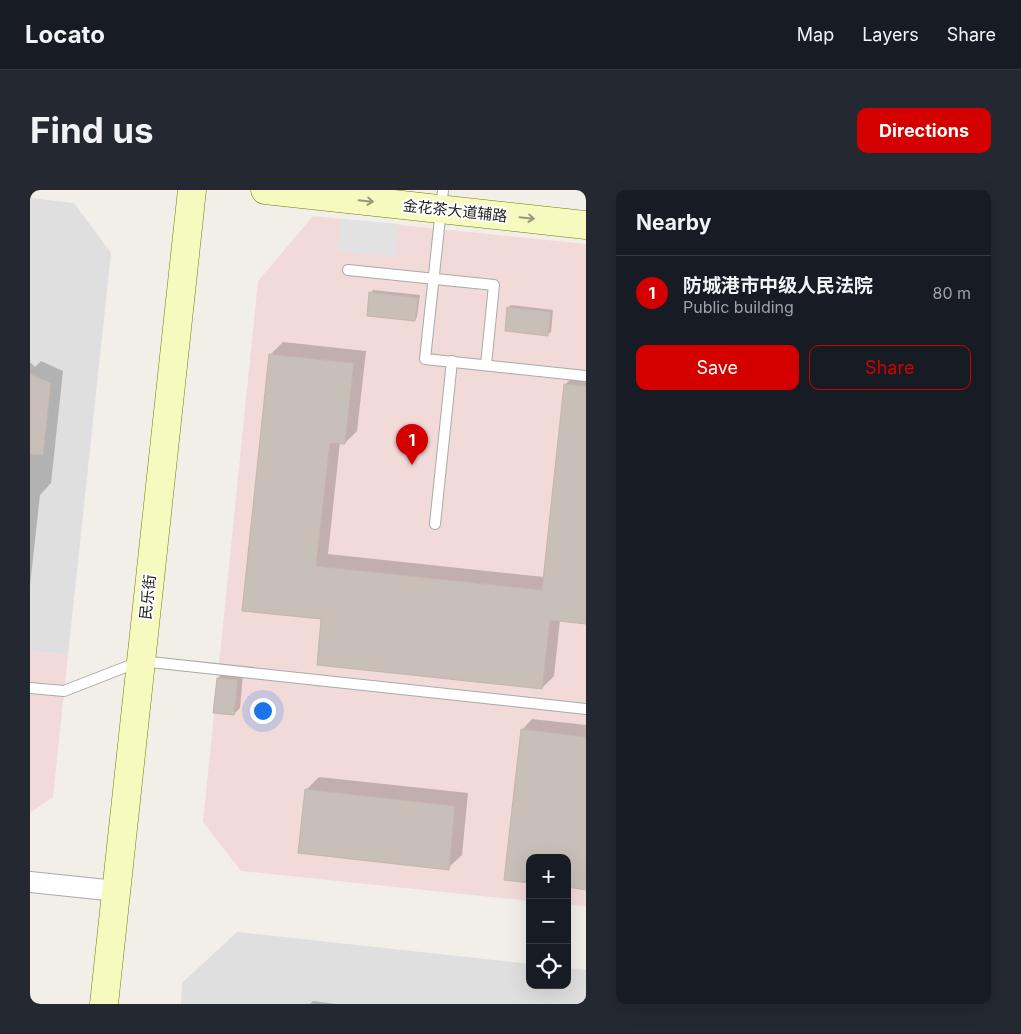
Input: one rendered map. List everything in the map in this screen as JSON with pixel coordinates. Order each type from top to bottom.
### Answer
[{"type":"street","name":"民乐街","points":[[104,1004],[192,190]]},
{"type":"street","name":"金花茶大道辅路","points":[[265,190],[442,200],[586,225]]},
{"type":"street","points":[[30,882],[116,891]]},
{"type":"lane","points":[[442,200],[425,359],[586,376]]},
{"type":"lane","points":[[348,270],[494,285],[486,365]]},
{"type":"lane","points":[[435,524],[452,362]]},
{"type":"lane","points":[[30,688],[64,691],[141,661],[586,709]]},
{"type":"shaded area","points":[[30,198],[74,203],[111,253],[68,655],[30,651]]},
{"type":"shaded area","points":[[313,216],[586,244],[586,906],[571,905],[571,854],[526,854],[526,901],[241,871],[203,822],[258,281]]},
{"type":"shaded area","points":[[340,219],[399,224],[395,257],[337,251]]},
{"type":"shaded area","points":[[30,651],[68,655],[53,797],[30,813]]},
{"type":"shaded area","points":[[237,932],[526,964],[526,989],[571,989],[571,968],[586,970],[586,1004],[181,1004],[182,983]]},
{"type":"building","points":[[369,292],[418,298],[415,321],[367,316]]},
{"type":"building","points":[[507,307],[551,312],[548,336],[505,331]]},
{"type":"building","points":[[269,354],[354,363],[345,444],[330,443],[316,566],[542,590],[564,384],[586,386],[586,624],[550,620],[542,689],[317,665],[321,619],[242,611]]},
{"type":"building","points":[[30,374],[51,383],[43,455],[30,454]]},
{"type":"building","points":[[217,678],[238,680],[234,715],[213,713]]},
{"type":"building","points":[[521,729],[586,737],[586,890],[571,888],[571,854],[526,854],[526,883],[504,880]]},
{"type":"building","points":[[305,789],[455,806],[449,870],[298,853]]},
{"type":"place","name":"防城港市中级人民法院","points":[[412,465]]}]
